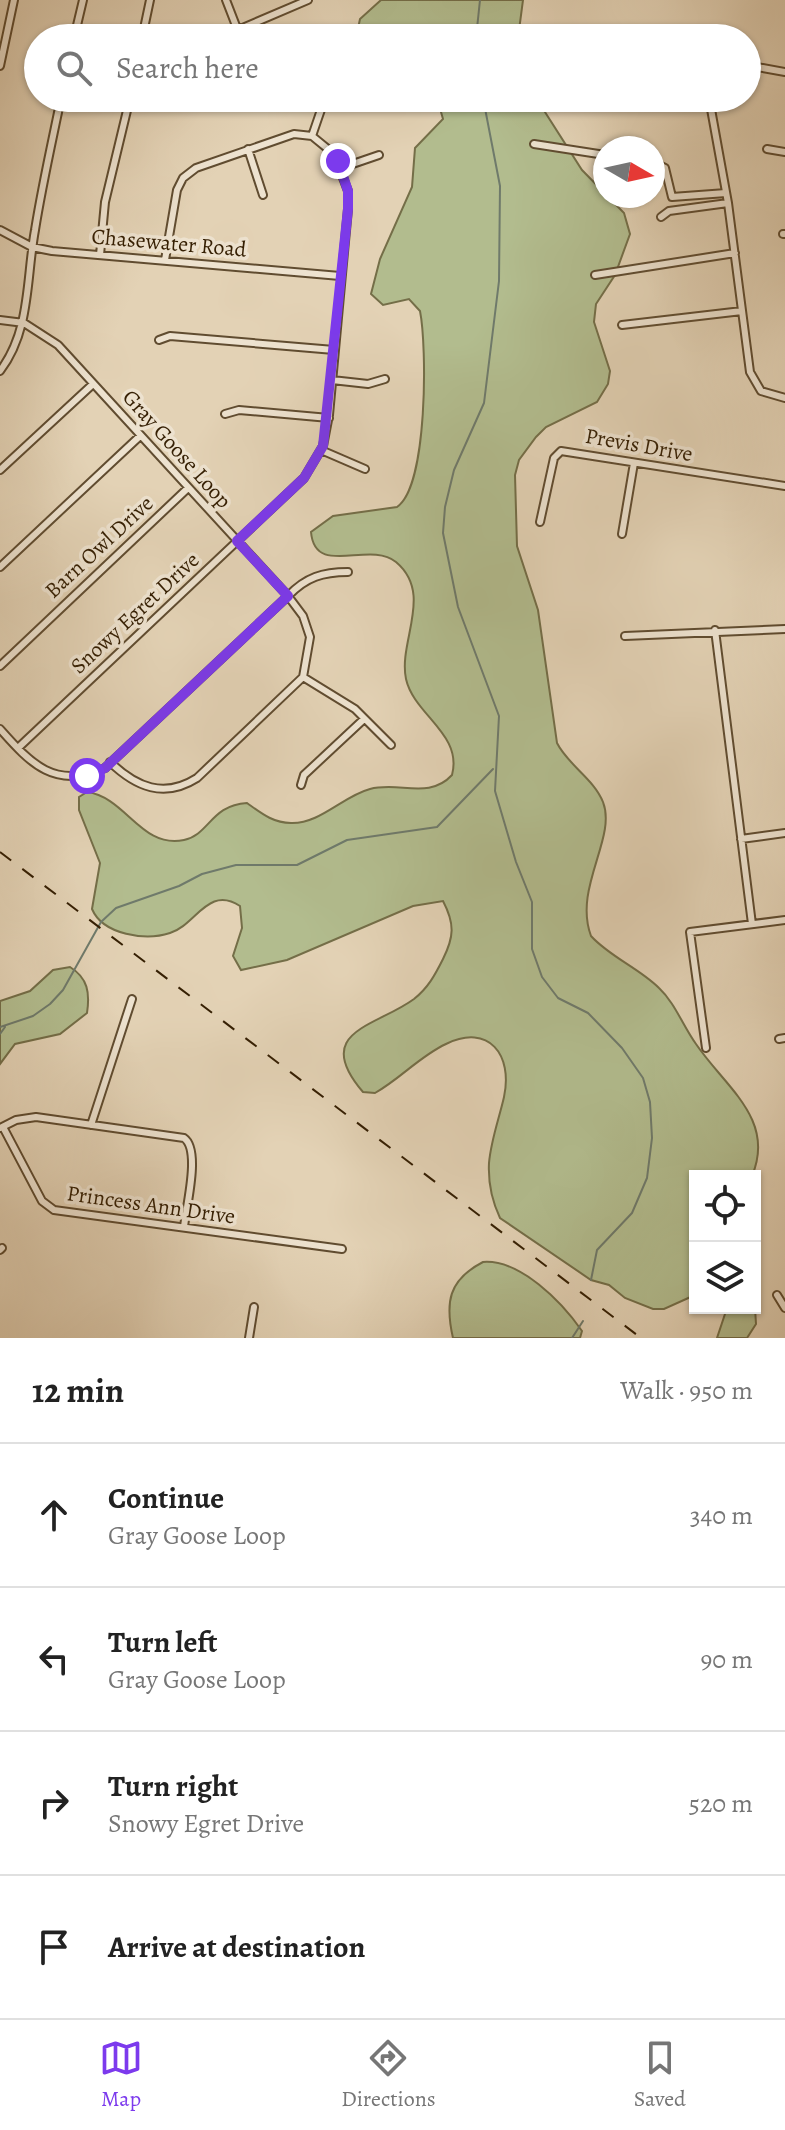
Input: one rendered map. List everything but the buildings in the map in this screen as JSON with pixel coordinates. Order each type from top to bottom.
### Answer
[{"type":"street","points":[[0,66],[14,0]]},
{"type":"street","points":[[77,24],[83,0]]},
{"type":"street","points":[[145,24],[150,0]]},
{"type":"street","points":[[226,0],[235,24]]},
{"type":"street","points":[[254,24],[308,0]]},
{"type":"street","points":[[761,68],[785,72]]},
{"type":"street","points":[[0,371],[14,350],[24,323],[32,247],[58,112]]},
{"type":"street","points":[[100,255],[105,202],[127,112]]},
{"type":"street","points":[[312,136],[320,112]]},
{"type":"street","points":[[712,112],[728,203],[753,381],[761,391],[785,398]]},
{"type":"street","points":[[165,260],[173,203],[183,178],[196,168],[286,135],[312,136],[330,149],[341,168],[379,155]]},
{"type":"street","points":[[534,144],[593,153]]},
{"type":"street","points":[[248,149],[263,195]]},
{"type":"street","points":[[767,149],[785,152]]},
{"type":"street","name":"Snowy Egret Drive","points":[[18,748],[304,478],[321,450],[329,418],[348,209],[341,168]]},
{"type":"street","points":[[665,168],[672,197],[726,193]]},
{"type":"street","points":[[661,217],[669,211],[728,203]]},
{"type":"street","name":"Chasewater Road","points":[[0,230],[32,247],[340,276]]},
{"type":"street","points":[[595,275],[735,253]]},
{"type":"street","points":[[622,325],[742,311]]},
{"type":"street","name":"Gray Goose Loop","points":[[0,320],[24,323],[45,333],[288,596],[303,616],[310,637],[303,677]]},
{"type":"street","points":[[159,340],[170,336],[334,350]]},
{"type":"street","points":[[332,380],[368,384],[385,379]]},
{"type":"street","points":[[0,470],[93,384]]},
{"type":"street","points":[[225,414],[239,410],[329,418]]},
{"type":"street","points":[[0,567],[140,436]]},
{"type":"street","points":[[321,450],[365,469]]},
{"type":"street","name":"Previs Drive","points":[[540,522],[554,458],[565,451],[785,486]]},
{"type":"street","points":[[622,534],[634,463]]},
{"type":"street","name":"Barn Owl Drive","points":[[0,666],[188,488]]},
{"type":"street","points":[[0,729],[42,769],[54,774],[87,776],[110,762],[299,584],[325,572],[348,572]]},
{"type":"street","points":[[625,636],[785,629]]},
{"type":"street","points":[[715,630],[752,924]]},
{"type":"street","points":[[110,762],[140,786],[172,790],[185,786],[303,677],[345,702],[391,745]]},
{"type":"street","points":[[301,785],[304,775],[364,719]]},
{"type":"street","points":[[741,839],[785,833]]},
{"type":"street","points":[[706,1048],[690,932],[785,920]]},
{"type":"street","points":[[91,1125],[132,999]]},
{"type":"street","points":[[1,1127],[16,1120],[36,1117],[184,1138],[190,1143],[192,1160],[184,1227]]},
{"type":"street","name":"Princess Ann Drive","points":[[1,1127],[42,1201],[54,1210],[342,1249]]},
{"type":"street","points":[[777,1295],[785,1308]]},
{"type":"street","points":[[249,1338],[254,1307]]},
{"type":"green space","points":[[381,0],[523,0],[520,24],[359,24],[360,19]]},
{"type":"green space","points":[[441,112],[545,112],[582,170],[593,181],[593,208],[619,208],[624,213],[630,234],[615,275],[596,304],[594,322],[610,371],[608,384],[597,402],[546,427],[519,460],[515,475],[517,546],[538,610],[557,743],[599,794],[606,816],[587,900],[591,936],[665,994],[696,1044],[744,1105],[757,1137],[758,1156],[754,1170],[689,1170],[689,1298],[664,1309],[653,1309],[625,1298],[609,1285],[591,1280],[500,1218],[491,1191],[489,1163],[504,1097],[505,1068],[501,1056],[486,1040],[461,1039],[446,1044],[375,1093],[363,1092],[349,1072],[344,1056],[346,1043],[367,1025],[414,999],[437,970],[447,951],[452,930],[443,901],[413,906],[287,960],[241,970],[233,956],[242,928],[240,906],[229,901],[211,903],[170,933],[149,936],[115,930],[105,925],[92,909],[100,863],[79,810],[79,797],[87,792],[113,803],[145,830],[169,841],[192,837],[218,814],[235,805],[247,803],[278,821],[302,822],[322,815],[350,797],[370,789],[434,787],[452,775],[454,761],[451,748],[418,703],[406,679],[406,649],[414,603],[407,575],[396,562],[385,556],[333,556],[322,553],[315,546],[311,532],[333,516],[397,507],[407,494],[415,472],[424,383],[420,311],[409,299],[383,305],[371,294],[380,259],[412,187],[415,148],[443,119]]},
{"type":"green space","points":[[70,967],[81,976],[86,987],[87,1013],[60,1034],[15,1044],[0,1064],[0,1001],[30,991],[53,970]]},
{"type":"green space","points":[[483,1262],[511,1267],[539,1284],[574,1320],[582,1331],[580,1338],[453,1338],[449,1314],[452,1294],[462,1277]]},
{"type":"green space","points":[[725,1314],[755,1314],[756,1324],[747,1338],[717,1338]]},
{"type":"waterway","points":[[477,24],[480,0]]},
{"type":"waterway","points":[[486,112],[500,186],[499,281],[484,403],[454,470],[445,507],[443,533],[458,607],[499,716],[495,791],[516,862],[532,902],[532,949],[542,977],[558,998],[588,1013],[622,1048],[643,1078],[650,1102],[652,1138],[647,1178],[632,1213],[597,1250],[591,1280]]},
{"type":"waterway","points":[[0,1027],[33,1016],[50,1004],[63,990],[101,922],[116,908],[179,886],[202,874],[236,865],[297,865],[347,840],[437,827],[493,769]]},
{"type":"waterway","points":[[0,1034],[5,1027]]},
{"type":"waterway","points":[[572,1338],[583,1321]]},
{"type":"railway","points":[[0,852],[641,1338]]},
{"type":"route","points":[[87,776],[105,768],[288,596],[237,541],[304,478],[327,435],[348,209],[348,191],[338,161]]}]
